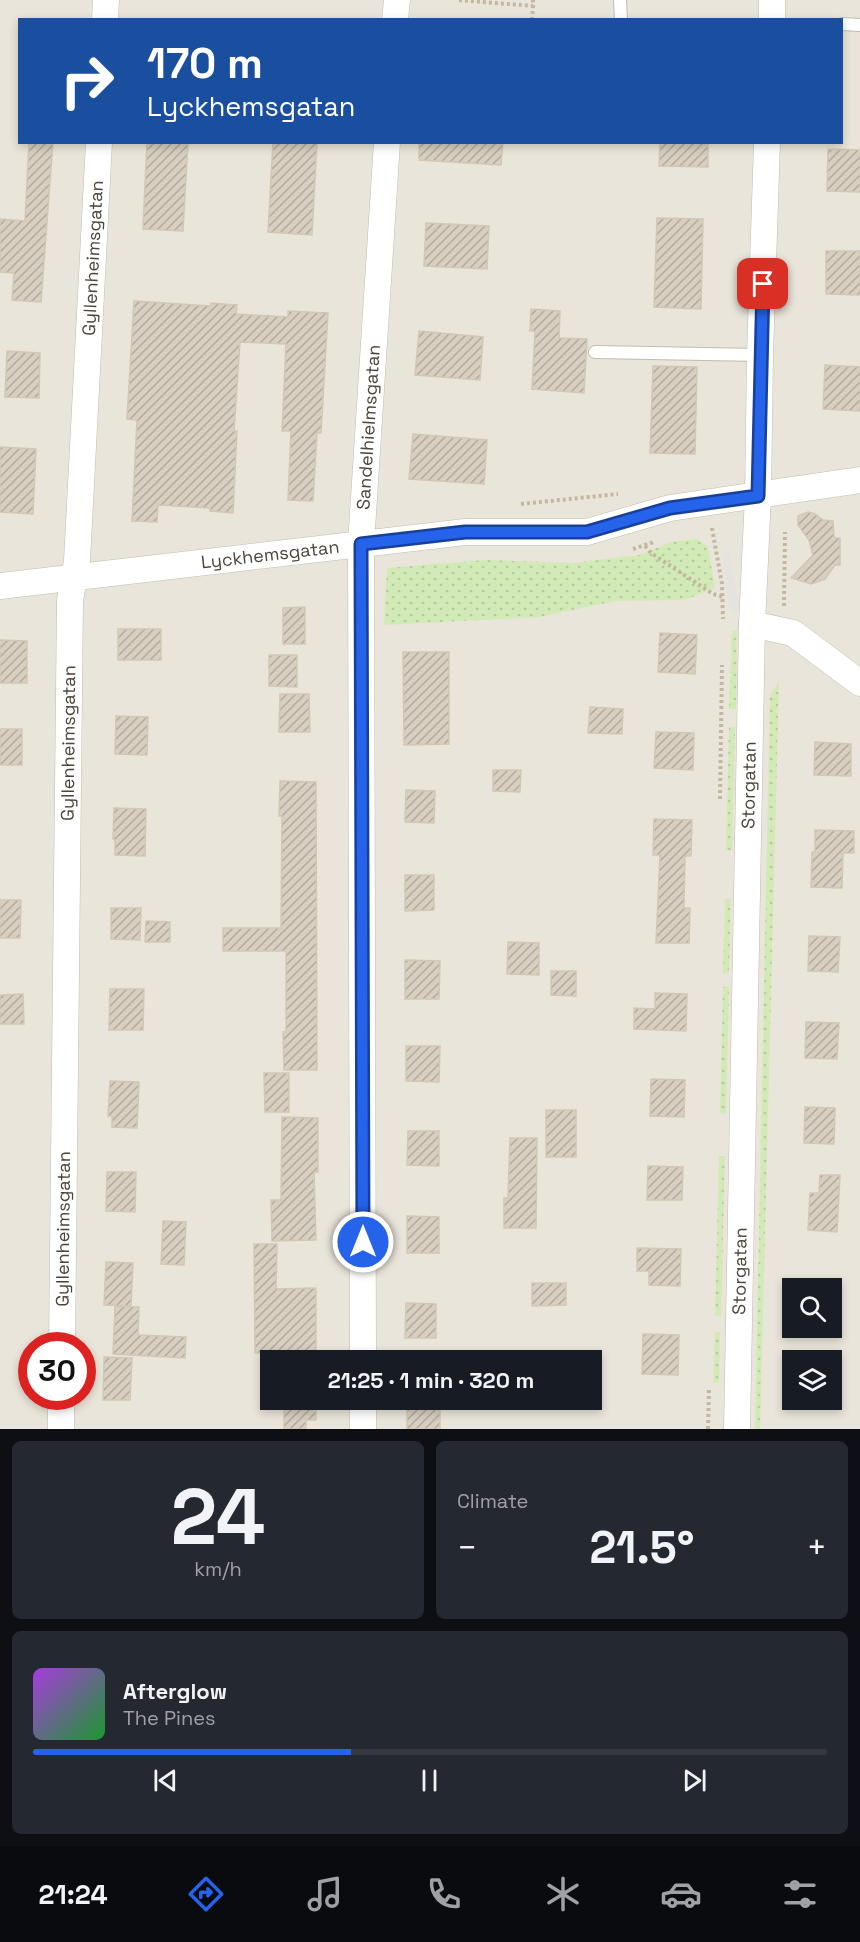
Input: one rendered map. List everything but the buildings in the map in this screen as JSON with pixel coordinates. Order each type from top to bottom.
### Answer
[{"type":"street","points":[[105,18],[106,0]]},
{"type":"street","points":[[395,18],[397,0]]},
{"type":"street","points":[[772,0],[772,18]]},
{"type":"street","name":"Gyllenheimsgatan","points":[[62,1332],[70,600],[77,561],[99,144]]},
{"type":"street","name":"Sandelhielmsgatan","points":[[363,1350],[361,544],[387,144]]},
{"type":"street","name":"Storgatan","points":[[737,1429],[752,624],[758,496],[767,144]]},
{"type":"street","name":"Lyckhemsgatan","points":[[0,586],[465,532],[587,532],[670,508],[860,480]]},
{"type":"street","points":[[752,624],[793,633],[860,683]]},
{"type":"street","points":[[61,1410],[61,1429]]},
{"type":"street","points":[[363,1410],[363,1429]]},
{"type":"lane","points":[[620,0],[621,18]]},
{"type":"lane","points":[[843,24],[860,25]]},
{"type":"lane","points":[[595,352],[760,355]]},
{"type":"path","points":[[459,0],[532,6]]},
{"type":"path","points":[[532,18],[533,0]]},
{"type":"path","points":[[784,608],[785,524]]},
{"type":"path","points":[[712,526],[722,584],[723,627]]},
{"type":"path","points":[[645,546],[651,553],[712,594],[723,597]]},
{"type":"path","points":[[720,802],[722,661]]},
{"type":"path","points":[[708,1429],[709,1382]]},
{"type":"shaded area","points":[[0,0],[860,0],[860,1429],[0,1429]]},
{"type":"shaded area","points":[[729,550],[740,612],[737,613],[728,605],[723,558]]},
{"type":"green space","points":[[697,539],[708,547],[715,588],[685,600],[615,601],[539,617],[384,625],[387,568],[485,560],[573,563],[640,555],[670,542]]},
{"type":"green space","points":[[732,631],[737,631],[736,709],[729,709]]},
{"type":"green space","points":[[779,681],[760,1429],[755,1429],[770,695]]},
{"type":"green space","points":[[729,727],[735,727],[732,850],[726,850]]},
{"type":"green space","points":[[725,899],[731,899],[729,973],[723,974]]},
{"type":"green space","points":[[729,986],[726,1114],[720,1113],[723,987]]},
{"type":"green space","points":[[719,1156],[725,1156],[721,1315],[715,1316]]},
{"type":"green space","points":[[715,1332],[720,1332],[719,1382],[713,1383]]},
{"type":"route","points":[[363,1242],[361,544],[465,532],[587,532],[670,508],[758,496],[763,284]]}]
